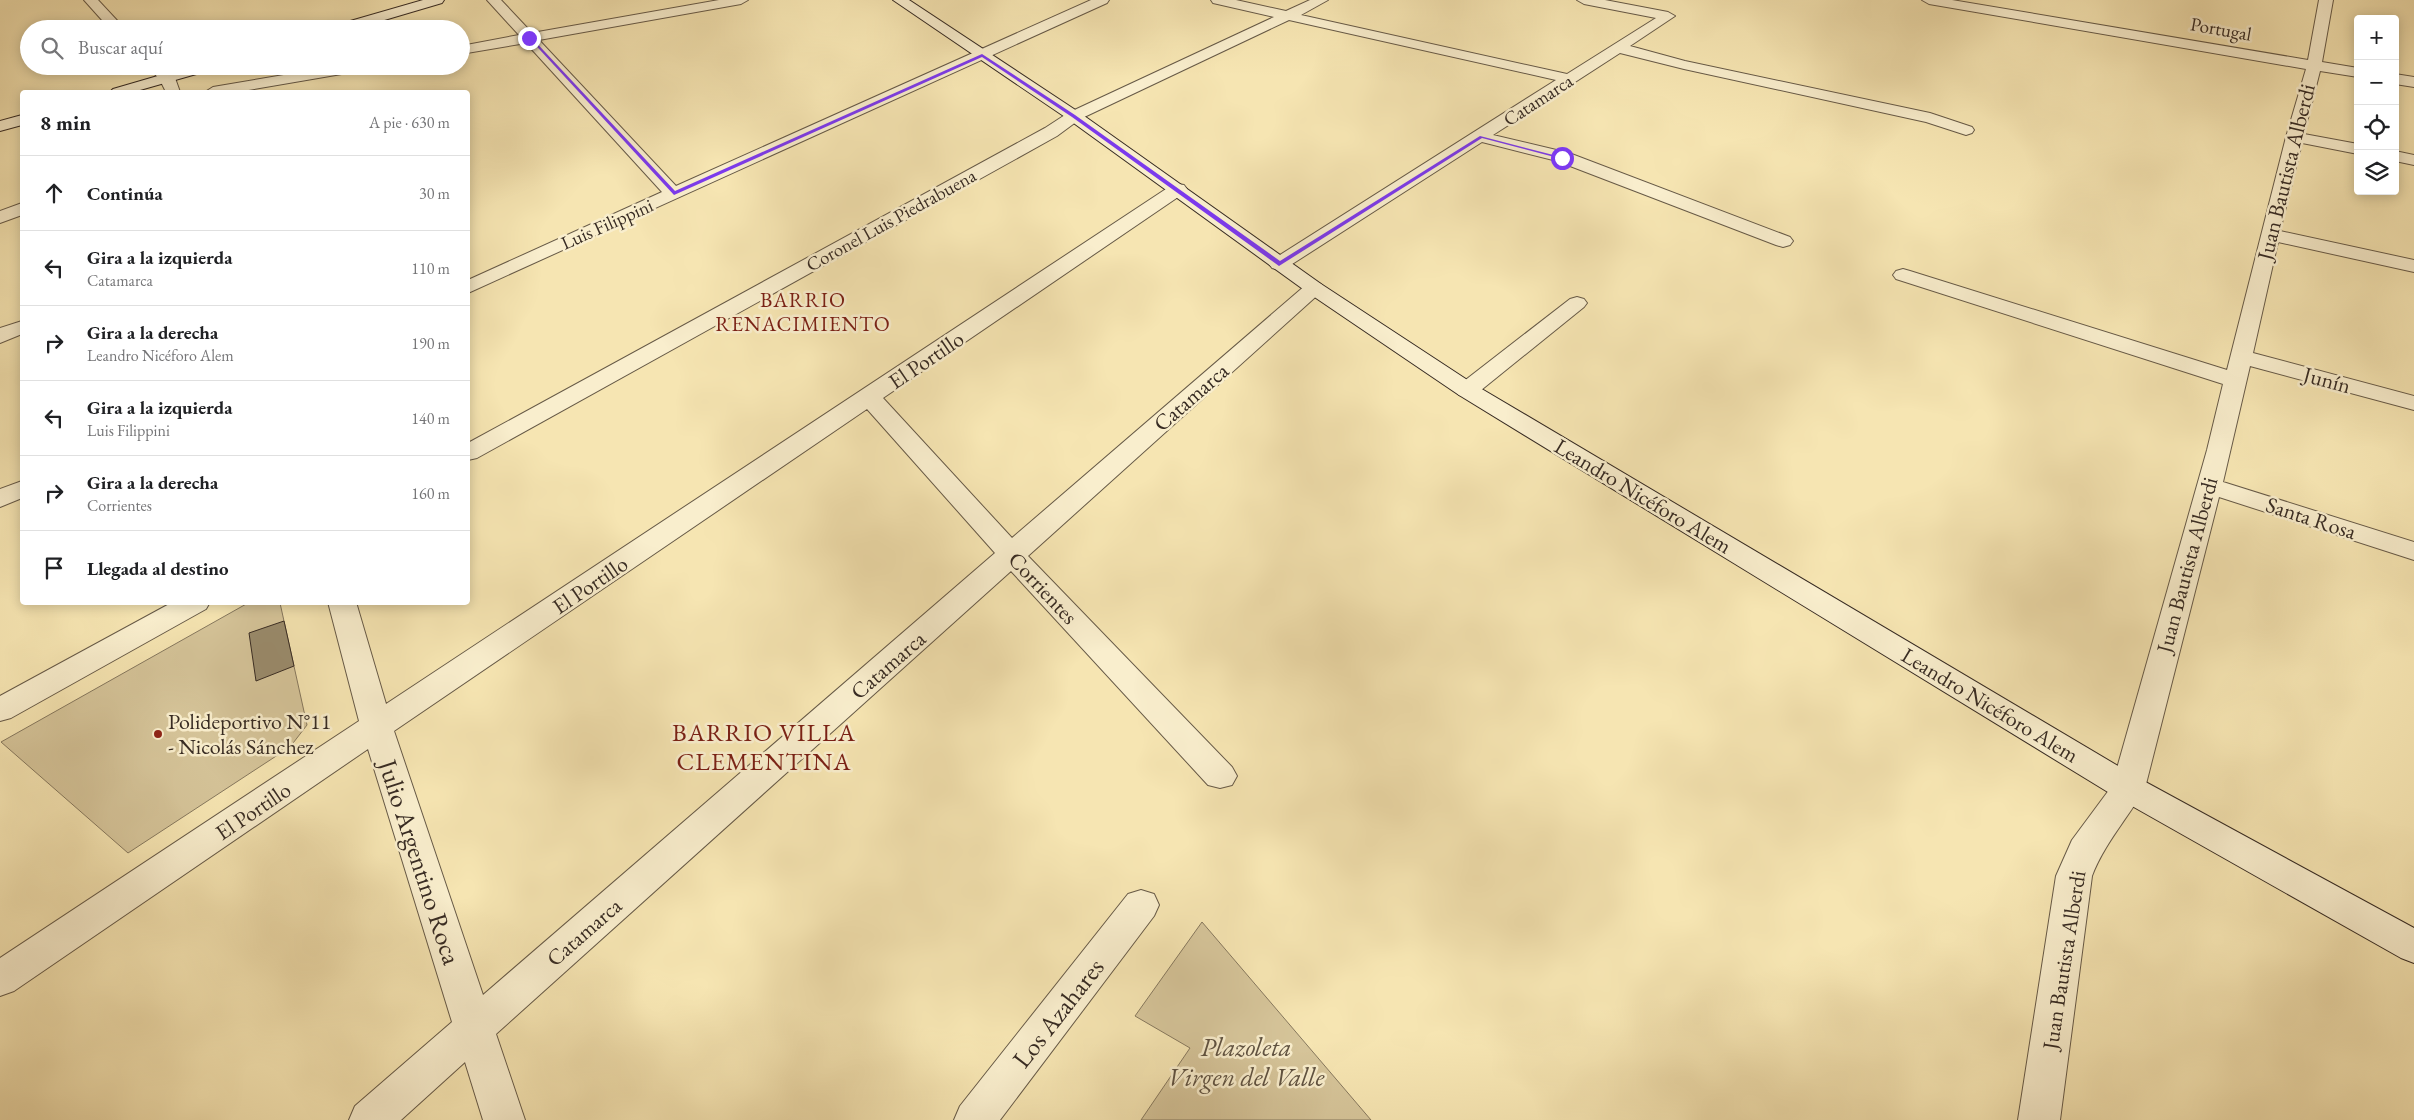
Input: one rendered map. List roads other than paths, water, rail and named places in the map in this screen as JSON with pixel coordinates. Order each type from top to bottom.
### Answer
[{"type":"street","points":[[92,2],[108,0]]},
{"type":"street","points":[[369,20],[437,0]]},
{"type":"street","points":[[494,0],[674,194]]},
{"type":"street","points":[[470,48],[741,0]]},
{"type":"street","name":"Leandro Nicéforo Alem","points":[[900,0],[1074,116],[1279,264],[1467,390],[2128,788],[2414,947]]},
{"type":"street","name":"Luis Filippini","points":[[470,286],[1102,0]]},
{"type":"street","points":[[1218,0],[1570,79]]},
{"type":"street","name":"Coronel Luis Piedrabuena","points":[[470,452],[1051,132],[1074,116],[1321,0]]},
{"type":"street","name":"Catamarca","points":[[1279,264],[1482,137],[1668,16],[1584,0]]},
{"type":"street","name":"Portugal","points":[[1929,0],[2354,72]]},
{"type":"street","name":"Juan Bautista Alberdi","points":[[2039,1120],[2074,876],[2084,850],[2115,809],[2128,788],[2238,369],[2294,137],[2314,65],[2326,0]]},
{"type":"street","points":[[92,2],[109,20]]},
{"type":"street","points":[[1619,48],[1684,65],[1930,118],[1966,130]]},
{"type":"street","points":[[161,75],[170,86]]},
{"type":"street","points":[[135,90],[170,86],[191,75]]},
{"type":"street","points":[[225,90],[312,75]]},
{"type":"street","points":[[2399,80],[2414,82]]},
{"type":"street","points":[[0,126],[20,121]]},
{"type":"street","points":[[1482,137],[1562,158],[1783,241]]},
{"type":"street","points":[[2294,137],[2354,148]]},
{"type":"street","points":[[2399,157],[2414,160]]},
{"type":"street","name":"El Portillo","points":[[0,979],[1178,190]]},
{"type":"street","points":[[0,216],[20,210]]},
{"type":"street","points":[[2270,234],[2414,266]]},
{"type":"street","name":"Junín","points":[[1904,275],[2238,369],[2414,403]]},
{"type":"street","name":"Catamarca","points":[[370,1120],[1314,288]]},
{"type":"street","points":[[1467,390],[1577,303]]},
{"type":"street","points":[[0,336],[20,328]]},
{"type":"street","name":"Corrientes","points":[[870,398],[1012,555],[1220,776]]},
{"type":"street","name":"Santa Rosa","points":[[2208,485],[2414,551]]},
{"type":"street","points":[[0,499],[20,490]]},
{"type":"street","points":[[0,710],[191,605]]},
{"type":"street","name":"Julio Argentino Roca","points":[[343,605],[377,728],[504,1120]]},
{"type":"street","name":"Los Azahares","points":[[975,1120],[1141,905]]},
{"type":"place","name":"Polideportivo N°11 - Nicolás Sánchez","points":[[158,734]]},
{"type":"district","name":"BARRIO RENACIMIENTO","points":[[803,311]]},
{"type":"district","name":"BARRIO VILLA CLEMENTINA","points":[[764,746]]},
{"type":"park label","name":"Plazoleta Virgen del Valle","points":[[1246,1062]]}]
